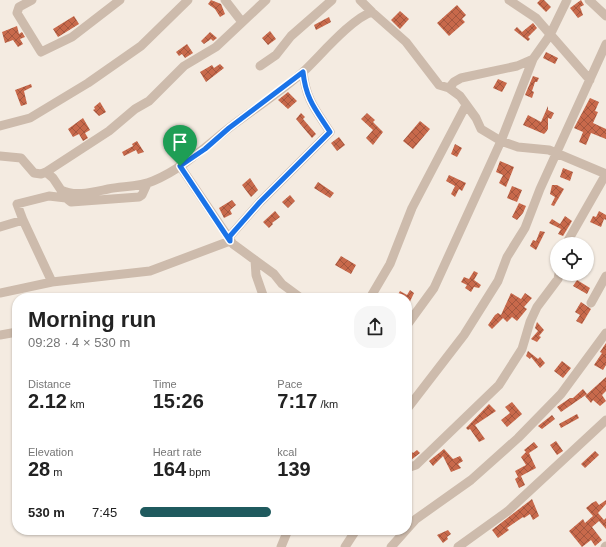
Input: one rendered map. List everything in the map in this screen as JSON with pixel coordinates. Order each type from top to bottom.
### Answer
[{"type":"street","points":[[32,0],[19,7],[18,13],[40,52],[72,37],[120,0]]},
{"type":"street","points":[[0,126],[30,118],[88,84],[141,46],[188,0]]},
{"type":"street","points":[[225,0],[242,22]]},
{"type":"street","points":[[0,156],[21,158],[34,173],[41,174],[46,172],[117,126],[135,110],[152,98],[184,66],[216,47],[266,0]]},
{"type":"street","points":[[260,66],[276,55],[291,36],[332,0]]},
{"type":"street","points":[[360,0],[406,42],[439,85],[449,88],[466,105],[476,118],[481,129],[501,141],[518,147],[541,148],[557,152],[606,174],[570,237]]},
{"type":"street","points":[[510,0],[536,18],[590,80]]},
{"type":"street","points":[[412,312],[434,288],[501,141],[533,59],[550,35],[567,0]]},
{"type":"street","points":[[589,0],[606,16]]},
{"type":"street","points":[[46,172],[53,178],[61,190],[70,193],[88,193],[147,184],[180,166],[205,149],[229,128],[303,72],[347,29],[372,12]]},
{"type":"street","points":[[412,403],[464,335],[498,281],[507,257],[525,228],[540,189],[606,44]]},
{"type":"street","points":[[449,88],[454,82],[461,78],[518,66],[533,59]]},
{"type":"street","points":[[230,241],[230,236],[260,202],[330,132],[312,106],[307,94],[303,72]]},
{"type":"street","points":[[376,293],[390,264],[412,208],[466,105]]},
{"type":"street","points":[[180,166],[230,241],[274,274],[286,288],[294,293]]},
{"type":"street","points":[[52,282],[23,220],[17,206],[18,203],[55,196],[66,198],[71,202],[139,197],[143,194],[147,184]]},
{"type":"street","points":[[0,227],[23,220]]},
{"type":"street","points":[[0,293],[52,282],[150,271],[230,241]]},
{"type":"street","points":[[255,260],[256,275],[262,293]]},
{"type":"street","points":[[591,302],[606,276]]},
{"type":"street","points":[[412,466],[416,465],[456,424],[499,385],[522,349],[530,322],[537,307],[556,281]]},
{"type":"street","points":[[0,335],[12,333]]},
{"type":"street","points":[[412,523],[416,519],[471,480],[518,438],[562,394],[606,333]]},
{"type":"street","points":[[458,547],[508,511],[606,420]]},
{"type":"street","points":[[281,547],[286,535]]},
{"type":"street","points":[[345,547],[353,535]]},
{"type":"street","points":[[391,547],[402,535]]},
{"type":"building","points":[[211,0],[221,4],[225,14],[220,17],[215,9],[208,4]]},
{"type":"building","points":[[540,0],[544,0],[551,7],[546,12],[537,3]]},
{"type":"building","points":[[581,0],[584,5],[580,7],[583,15],[578,18],[570,8]]},
{"type":"building","points":[[457,5],[466,15],[462,19],[465,22],[449,36],[437,23]]},
{"type":"building","points":[[400,11],[409,19],[400,29],[391,20]]},
{"type":"building","points":[[74,16],[79,24],[58,37],[53,29]]},
{"type":"building","points":[[329,17],[331,22],[316,30],[314,25]]},
{"type":"building","points":[[533,23],[537,28],[528,37],[530,39],[528,41],[514,30],[517,27],[522,32]]},
{"type":"building","points":[[17,26],[19,34],[22,32],[25,37],[20,39],[23,44],[18,47],[13,40],[5,43],[2,32]]},
{"type":"building","points":[[270,31],[276,39],[268,45],[262,38]]},
{"type":"building","points":[[210,32],[217,38],[213,41],[211,39],[204,44],[201,41]]},
{"type":"building","points":[[187,44],[193,53],[185,58],[182,54],[179,56],[176,52]]},
{"type":"building","points":[[546,52],[558,58],[555,64],[543,58]]},
{"type":"building","points":[[220,64],[224,68],[206,82],[200,72],[212,65],[214,68]]},
{"type":"building","points":[[533,76],[539,78],[537,82],[535,82],[532,91],[534,92],[532,98],[525,95]]},
{"type":"building","points":[[498,79],[507,83],[502,92],[493,88]]},
{"type":"building","points":[[31,84],[32,87],[24,91],[27,104],[21,106],[15,90]]},
{"type":"building","points":[[288,92],[297,101],[288,109],[278,100]]},
{"type":"building","points":[[590,98],[599,102],[595,111],[598,112],[593,123],[606,129],[606,139],[591,133],[586,145],[579,142],[583,132],[574,128]]},
{"type":"building","points":[[100,102],[106,112],[99,116],[93,110],[95,109],[94,107]]},
{"type":"building","points":[[548,106],[548,110],[554,113],[551,119],[548,118],[548,129],[544,134],[523,125],[528,115],[541,122]]},
{"type":"building","points":[[301,113],[305,117],[303,119],[316,134],[312,138],[296,119]]},
{"type":"building","points":[[367,113],[375,120],[373,122],[383,132],[373,145],[366,138],[373,130],[361,119]]},
{"type":"building","points":[[83,118],[90,130],[85,133],[88,138],[83,141],[79,134],[73,137],[68,129]]},
{"type":"building","points":[[420,121],[430,129],[413,149],[403,141]]},
{"type":"building","points":[[339,137],[345,145],[337,151],[331,143]]},
{"type":"building","points":[[137,141],[144,152],[138,154],[136,150],[124,156],[122,152],[133,146],[132,144]]},
{"type":"building","points":[[455,144],[462,148],[457,157],[451,154]]},
{"type":"building","points":[[500,161],[514,167],[506,187],[499,183],[503,175],[496,172]]},
{"type":"building","points":[[563,168],[573,172],[570,181],[560,177]]},
{"type":"building","points":[[449,175],[466,183],[462,191],[459,189],[455,197],[451,194],[455,186],[446,181]]},
{"type":"building","points":[[250,178],[258,190],[251,197],[242,185]]},
{"type":"building","points":[[318,182],[334,193],[330,198],[314,188]]},
{"type":"building","points":[[552,185],[557,185],[564,189],[554,206],[551,205],[555,197],[550,194]]},
{"type":"building","points":[[512,186],[522,190],[517,202],[507,198]]},
{"type":"building","points":[[290,195],[295,201],[288,208],[282,202]]},
{"type":"building","points":[[232,200],[236,205],[230,210],[232,214],[224,218],[219,208]]},
{"type":"building","points":[[519,203],[526,206],[523,213],[517,220],[512,217]]},
{"type":"building","points":[[275,211],[280,217],[272,223],[273,224],[269,228],[263,222]]},
{"type":"building","points":[[599,211],[606,215],[606,220],[604,219],[601,227],[590,222],[593,216],[596,217]]},
{"type":"building","points":[[565,216],[572,221],[563,236],[558,234],[561,229],[549,223],[552,219],[560,224]]},
{"type":"building","points":[[540,231],[545,232],[536,250],[530,246],[533,240],[536,241]]},
{"type":"building","points":[[341,256],[356,265],[351,274],[335,265]]},
{"type":"building","points":[[474,271],[478,273],[474,280],[481,285],[479,288],[474,287],[471,292],[465,288],[467,285],[461,282],[464,277],[469,279]]},
{"type":"building","points":[[576,281],[579,281],[590,288],[587,294],[573,286]]},
{"type":"building","points":[[410,290],[414,293],[412,297],[412,293],[408,293]]},
{"type":"building","points":[[511,293],[521,299],[525,293],[532,298],[524,307],[527,309],[517,321],[512,317],[507,322],[503,318],[492,329],[488,325],[495,315],[498,313],[501,315]]},
{"type":"building","points":[[581,302],[591,309],[582,324],[576,321],[580,315],[575,312]]},
{"type":"building","points":[[537,322],[544,330],[539,336],[541,337],[537,342],[531,339],[538,331],[535,328]]},
{"type":"building","points":[[606,343],[606,365],[603,370],[594,365],[602,353],[600,352]]},
{"type":"building","points":[[528,351],[538,359],[540,357],[545,363],[540,368],[531,357],[530,359],[526,356]]},
{"type":"building","points":[[562,361],[571,368],[563,378],[554,371]]},
{"type":"building","points":[[606,377],[606,391],[602,395],[606,401],[600,406],[593,400],[591,403],[585,396]]},
{"type":"building","points":[[583,389],[587,394],[561,412],[557,407],[570,398],[573,398]]},
{"type":"building","points":[[512,402],[522,414],[507,427],[501,420],[510,413],[505,407]]},
{"type":"building","points":[[489,404],[496,411],[475,425],[485,439],[479,442],[470,429],[468,430],[466,428]]},
{"type":"building","points":[[577,414],[579,418],[561,428],[559,424]]},
{"type":"building","points":[[552,415],[555,419],[542,429],[538,426]]},
{"type":"building","points":[[556,441],[563,451],[557,455],[550,445]]},
{"type":"building","points":[[534,442],[538,447],[529,453],[536,468],[521,476],[525,485],[519,488],[515,479],[518,477],[515,471],[526,465],[521,457],[526,452],[524,450]]},
{"type":"building","points":[[444,449],[453,459],[460,456],[463,461],[458,464],[461,468],[451,472],[443,456],[433,466],[429,461]]},
{"type":"building","points":[[417,450],[420,453],[412,459],[412,452],[413,453]]},
{"type":"building","points":[[595,451],[599,455],[585,468],[581,464]]},
{"type":"building","points":[[532,499],[539,516],[533,520],[530,514],[524,518],[523,517],[507,528],[509,530],[498,538],[492,530]]},
{"type":"building","points":[[606,500],[606,504],[598,513],[604,520],[606,518],[606,529],[599,521],[592,527],[602,540],[595,546],[591,540],[582,547],[569,531],[583,519],[585,523],[593,516],[586,508],[596,501],[599,505]]},
{"type":"building","points":[[448,530],[451,534],[443,543],[437,535]]},
{"type":"route","points":[[303,72],[307,94],[312,106],[330,132],[276,188],[260,202],[230,236],[230,241],[180,166],[205,149],[229,128],[279,92],[303,72]]}]
